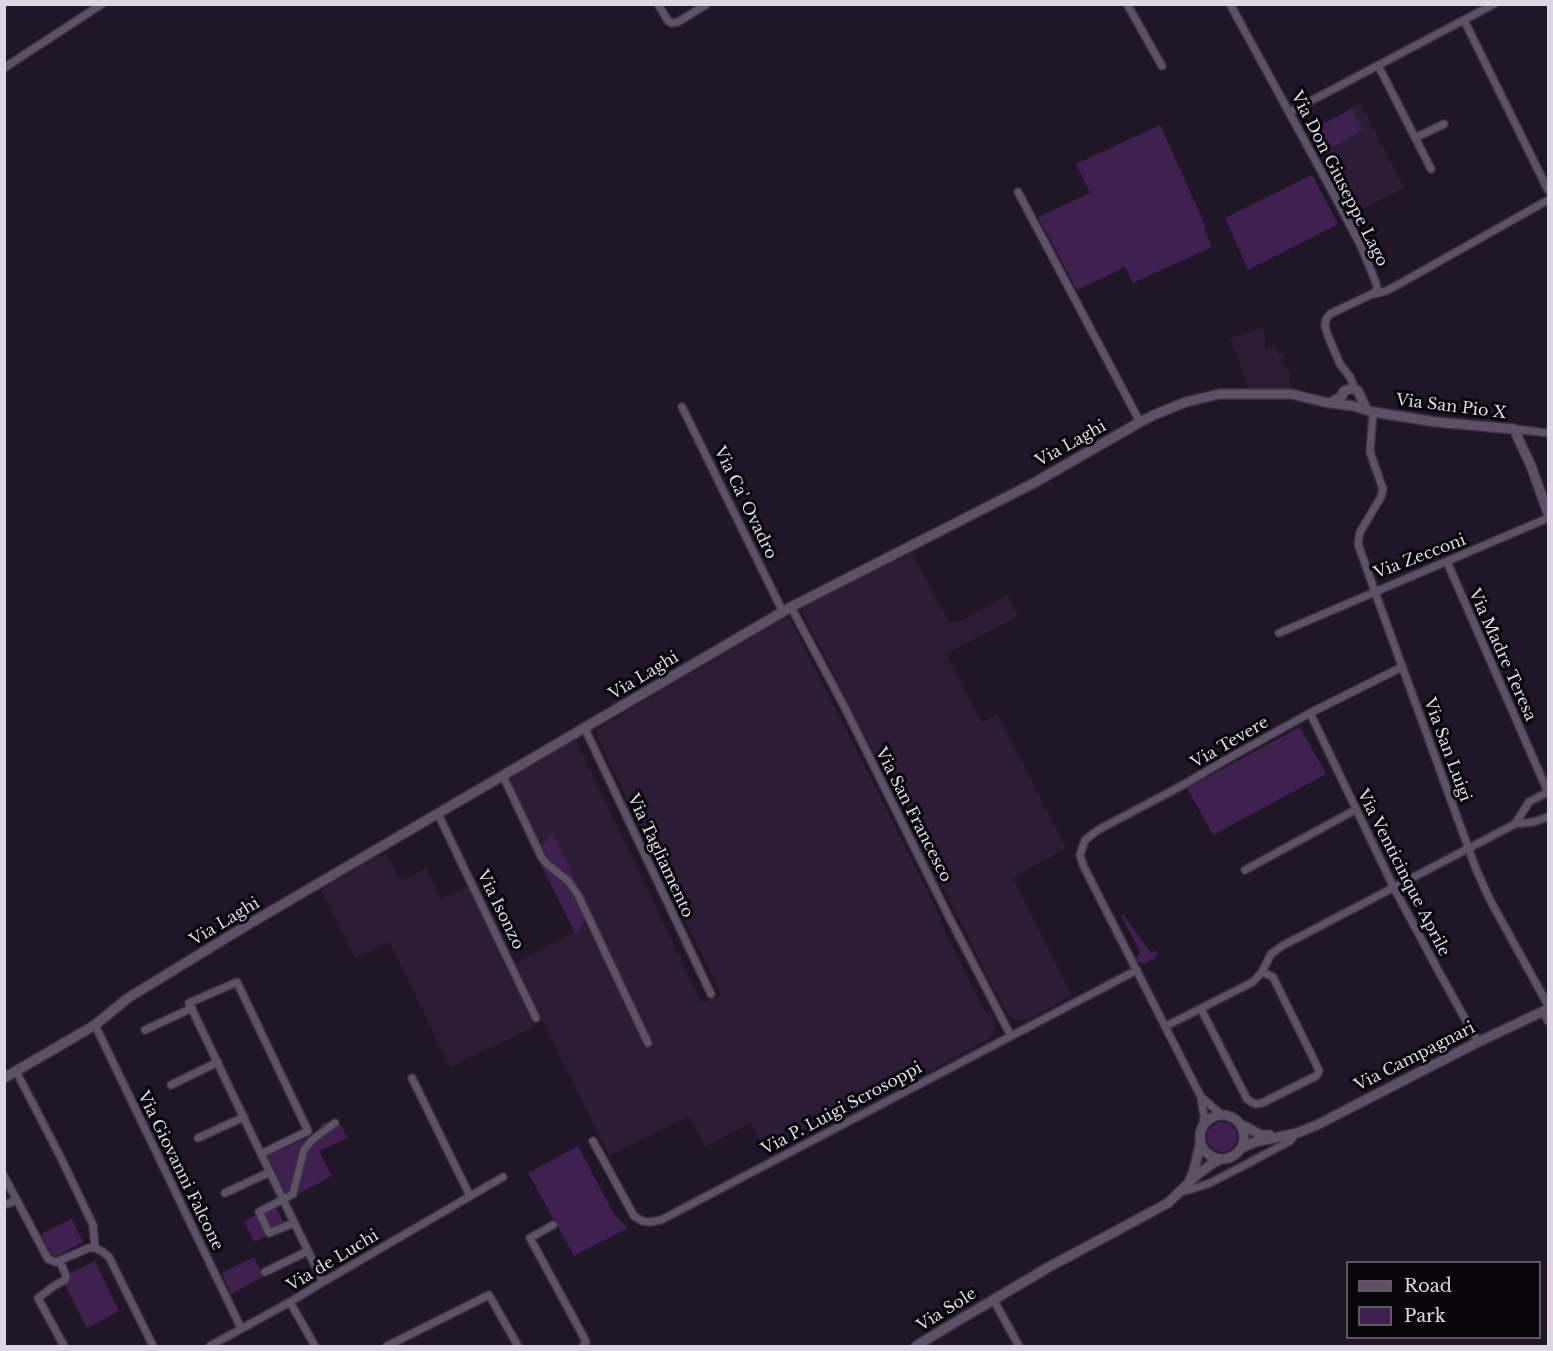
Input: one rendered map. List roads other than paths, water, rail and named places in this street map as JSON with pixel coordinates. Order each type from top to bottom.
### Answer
[{"type":"street","points":[[4,68],[102,4]]},
{"type":"street","points":[[658,4],[668,21],[672,23],[678,22],[707,4]]},
{"type":"street","points":[[1127,4],[1162,66]]},
{"type":"street","name":"Via Don Giuseppe Lago","points":[[1230,4],[1290,112],[1371,268],[1377,290],[1330,314],[1326,319],[1325,326],[1328,336],[1340,364],[1350,377],[1350,397]]},
{"type":"street","points":[[1290,112],[1494,4]]},
{"type":"street","points":[[1464,20],[1548,190]]},
{"type":"street","points":[[1378,65],[1431,170]]},
{"type":"street","points":[[1415,138],[1444,124]]},
{"type":"street","points":[[1018,192],[1140,422]]},
{"type":"street","points":[[1372,294],[1386,291],[1401,283],[1548,200]]},
{"type":"street","name":"Via Laghi","points":[[4,1078],[95,1025],[128,998],[249,924],[787,609],[1034,483],[1140,422],[1185,402],[1219,394],[1291,394],[1332,402],[1350,397]]},
{"type":"street","name":"Via San Pio X","points":[[1350,397],[1370,411],[1457,424],[1514,429],[1531,466],[1548,513]]},
{"type":"street","name":"Via Ca' Ovadro","points":[[682,407],[787,609]]},
{"type":"street","name":"Via Zecconi","points":[[1370,411],[1370,452],[1383,489],[1381,497],[1360,532],[1359,544],[1375,592],[1548,518]]},
{"type":"street","points":[[1514,429],[1548,433]]},
{"type":"street","name":"Via Madre Teresa","points":[[1447,562],[1548,792],[1529,802],[1515,824]]},
{"type":"street","points":[[1279,633],[1375,592]]},
{"type":"street","name":"Via San Luigi","points":[[1375,592],[1476,869],[1547,1009],[1548,1021]]},
{"type":"street","name":"Via San Francesco","points":[[787,609],[844,706],[1011,1036]]},
{"type":"street","name":"Via Tevere","points":[[1137,970],[1083,865],[1080,852],[1085,840],[1098,830],[1310,713],[1402,667]]},
{"type":"street","name":"Via Venticinque Aprile","points":[[1310,713],[1394,888],[1478,1042]]},
{"type":"street","name":"Via Tagliamento","points":[[585,729],[711,994]]},
{"type":"street","points":[[503,776],[542,858],[568,881],[578,895],[648,1043]]},
{"type":"street","points":[[1245,870],[1356,810]]},
{"type":"street","name":"Via Isonzo","points":[[438,814],[536,1018]]},
{"type":"street","name":"Via Madre Teresa","points":[[1166,1026],[1253,982],[1262,972],[1271,954],[1282,946],[1515,824],[1533,822],[1548,816]]},
{"type":"street","points":[[1137,970],[1201,1096],[1204,1116],[1199,1138],[1200,1145],[1209,1155],[1221,1159],[1233,1157],[1241,1148],[1244,1136],[1240,1124],[1235,1119],[1221,1114],[1203,1124]]},
{"type":"street","name":"Via P. Luigi Scrosoppi","points":[[593,1141],[634,1216],[642,1221],[661,1220],[1137,970]]},
{"type":"street","points":[[1201,1009],[1247,1099],[1251,1102],[1262,1103],[1316,1076],[1319,1071],[1316,1064],[1273,977],[1262,972]]},
{"type":"street","points":[[261,1154],[308,1131],[237,981],[189,1003],[218,1062],[261,1154],[323,1282]]},
{"type":"street","points":[[145,1030],[192,1008]]},
{"type":"street","name":"Via Campagnari","points":[[1241,1148],[1255,1142],[1297,1133],[1317,1125],[1547,1009]]},
{"type":"street","name":"Via Giovanni Falcone","points":[[95,1025],[241,1328]]},
{"type":"street","points":[[171,1084],[218,1062]]},
{"type":"street","points":[[16,1071],[93,1226],[96,1248]]},
{"type":"street","points":[[412,1078],[470,1196]]},
{"type":"street","points":[[1201,1096],[1221,1114]]},
{"type":"street","points":[[198,1138],[244,1117]]},
{"type":"street","points":[[294,1223],[269,1233],[259,1212],[293,1194],[302,1156],[307,1146],[335,1123]]},
{"type":"street","name":"Via Campagnari","points":[[1240,1124],[1261,1135],[1278,1136]]},
{"type":"street","name":"Via Campagnari","points":[[1180,1192],[1227,1174],[1290,1141],[1297,1133]]},
{"type":"street","name":"Via Campagnari","points":[[1189,1183],[1200,1145]]},
{"type":"street","name":"Via Campagnari","points":[[993,1299],[1162,1207],[1207,1167],[1221,1159]]},
{"type":"street","points":[[225,1193],[270,1172]]},
{"type":"street","points":[[4,1176],[45,1256],[51,1261],[60,1261],[89,1248],[96,1248],[109,1257],[153,1347]]},
{"type":"street","name":"Via de Luchi","points":[[210,1347],[502,1178]]},
{"type":"street","points":[[4,1205],[16,1200]]},
{"type":"street","points":[[553,1225],[530,1238],[586,1342],[583,1347]]},
{"type":"street","points":[[265,1272],[308,1251]]},
{"type":"street","points":[[60,1261],[66,1276],[65,1280],[38,1298],[64,1347]]},
{"type":"street","points":[[387,1347],[489,1295],[518,1347]]},
{"type":"street","points":[[993,1299],[1019,1347]]},
{"type":"street","name":"Via Sole","points":[[916,1347],[993,1299]]},
{"type":"street","points":[[290,1302],[315,1347]]}]
